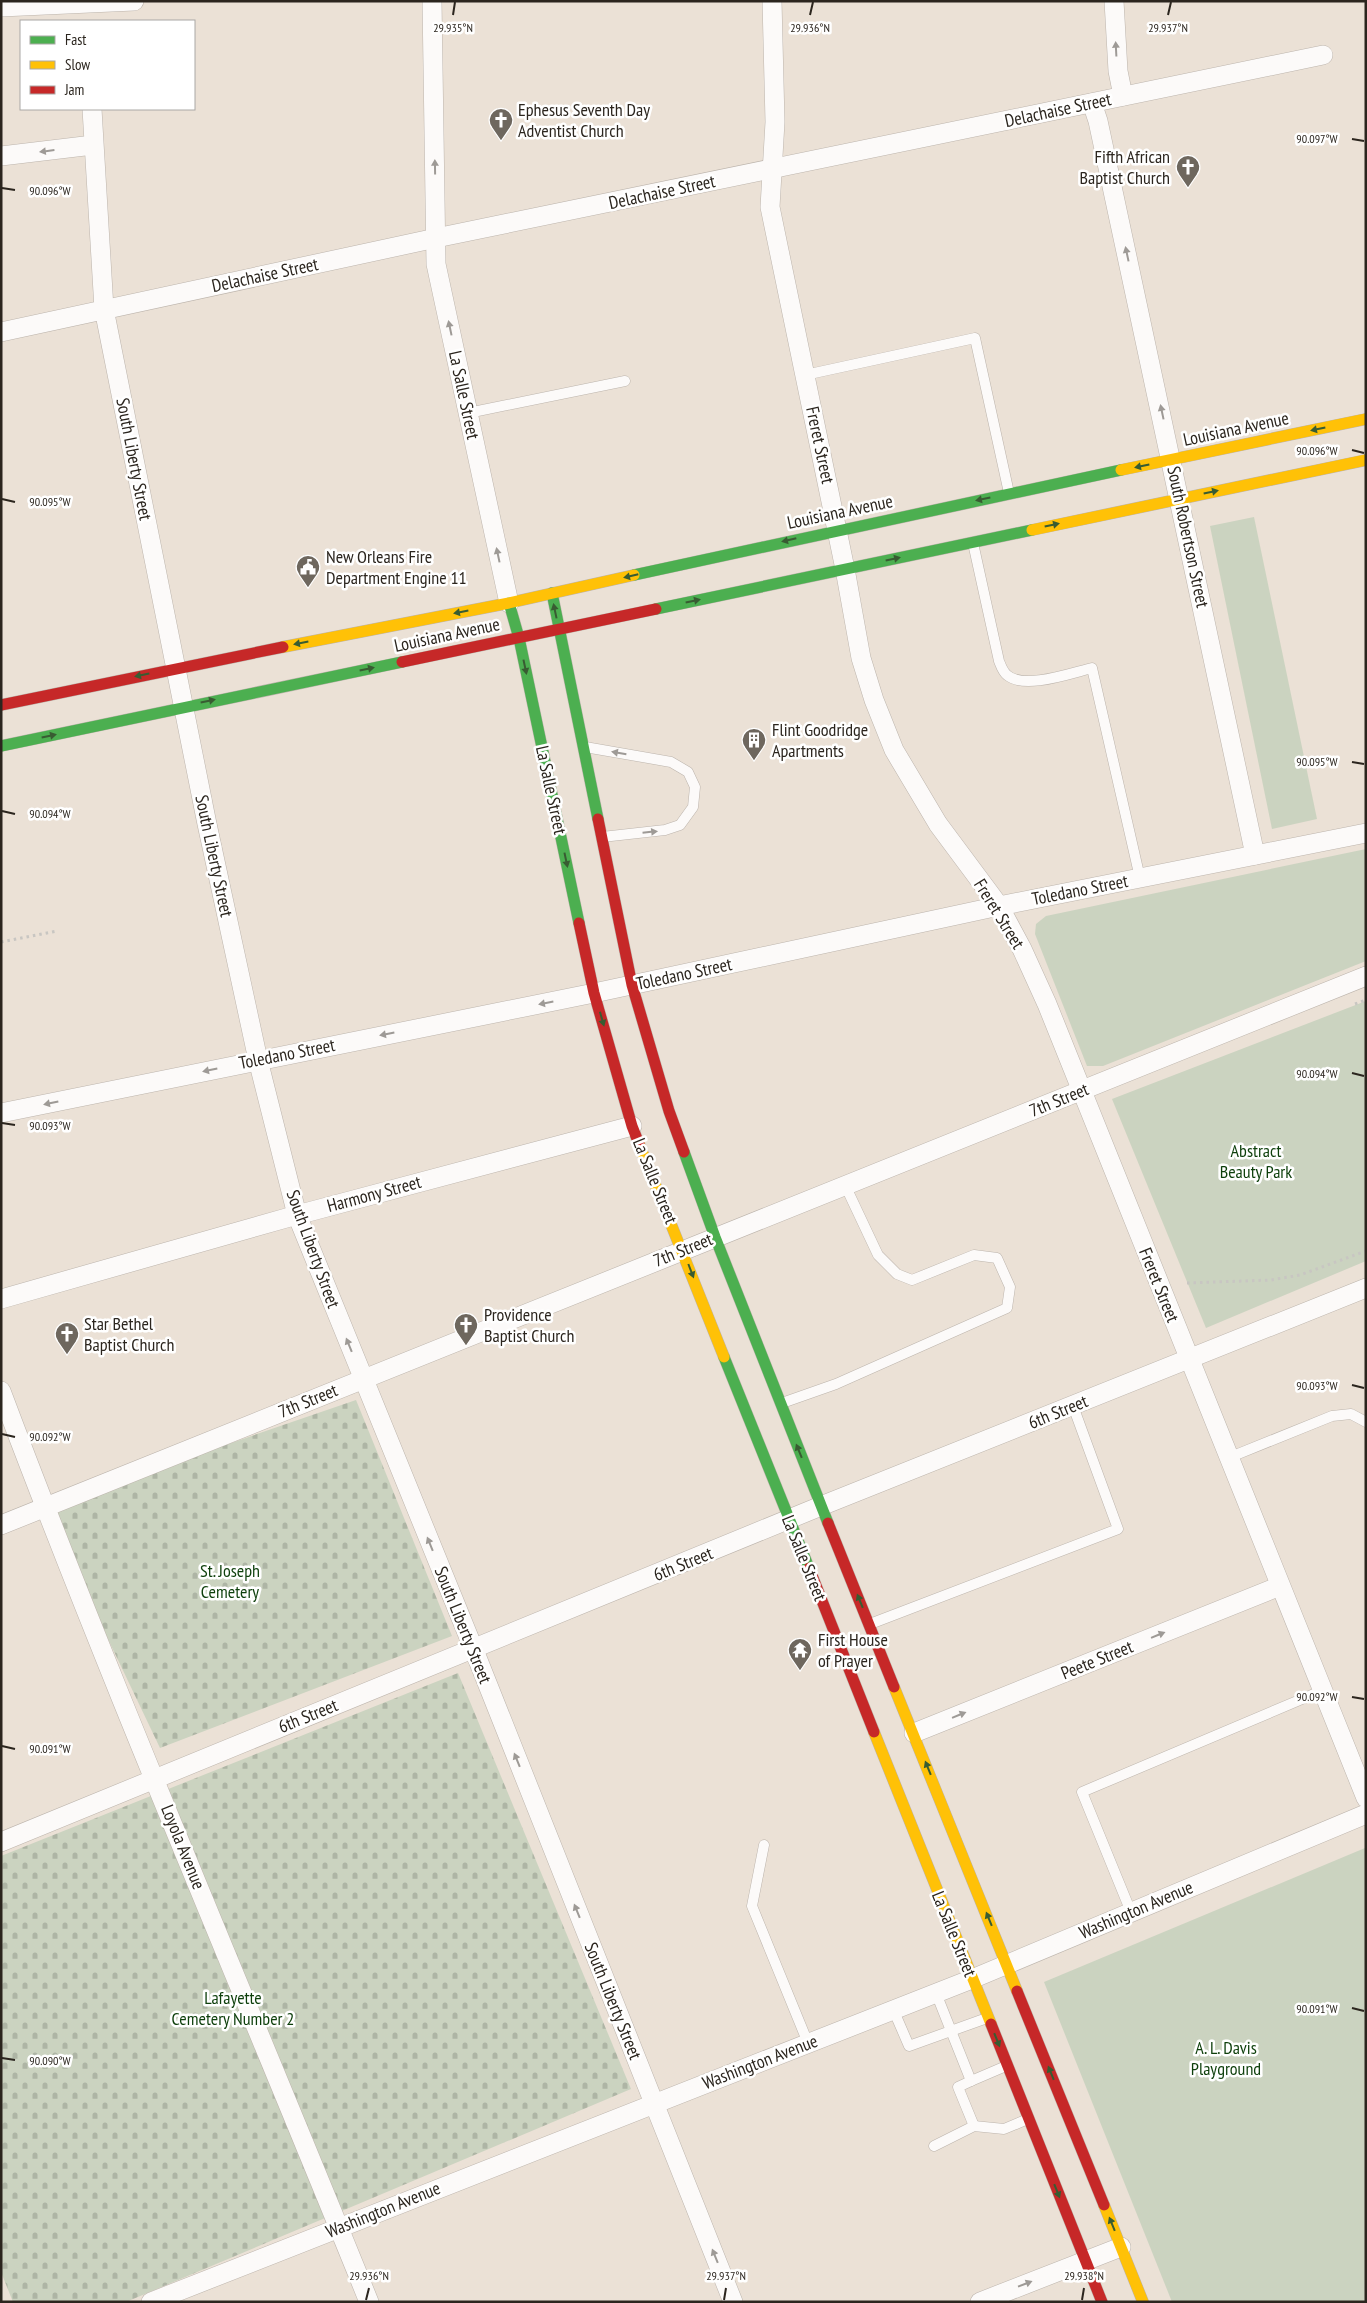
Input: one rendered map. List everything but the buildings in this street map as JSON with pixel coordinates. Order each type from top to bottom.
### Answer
[{"type":"street","points":[[1,7],[89,9],[134,1]]},
{"type":"street","name":"La Salle Street","points":[[432,1],[436,264],[509,603],[519,638],[594,993],[632,1126],[1102,2302]]},
{"type":"street","name":"Freret Street","points":[[772,1],[775,122],[770,207],[845,569],[861,658],[874,700],[894,750],[938,824],[999,906],[1022,949],[1082,1090],[1188,1360],[1366,1798]]},
{"type":"street","points":[[1114,1],[1118,71],[1123,96]]},
{"type":"street","name":"Delachaise Street","points":[[1,332],[436,238],[772,170],[1323,54]]},
{"type":"street","name":"South Robertson Street","points":[[1092,103],[1098,121],[1172,460],[1255,855]]},
{"type":"street","name":"South Liberty Street","points":[[92,110],[104,309],[176,668],[258,1060],[297,1215],[474,1650],[733,2302]]},
{"type":"street","points":[[1,156],[93,145]]},
{"type":"street","name":"Louisiana Avenue","points":[[1,705],[176,668],[322,644],[837,530],[1366,419]]},
{"type":"street","name":"Louisiana Avenue","points":[[1,746],[184,706],[327,672],[519,638],[1180,498],[1366,461]]},
{"type":"street","name":"La Salle Street","points":[[552,593],[632,985],[669,1112],[715,1237],[869,1624],[1143,2302]]},
{"type":"street","name":"Toledano Street","points":[[1,1114],[258,1060],[594,993],[999,906],[1366,833]]},
{"type":"street","name":"7th Street","points":[[1,1525],[1366,976]]},
{"type":"street","name":"Harmony Street","points":[[1,1299],[297,1215],[632,1126]]},
{"type":"street","name":"6th Street","points":[[1,1842],[822,1506],[1366,1288]]},
{"type":"street","name":"Loyola Avenue","points":[[1,1390],[45,1507],[154,1778],[369,2302]]},
{"type":"street","name":"Peete Street","points":[[914,1733],[1280,1586]]},
{"type":"street","name":"Washington Avenue","points":[[151,2302],[972,1979],[1366,1814]]},
{"type":"street","points":[[980,2302],[1121,2247]]},
{"type":"lane","points":[[805,375],[975,338],[1009,494]]},
{"type":"lane","points":[[468,413],[625,381]]},
{"type":"lane","points":[[972,542],[999,661],[1006,674],[1019,681],[1036,680],[1092,668],[1140,878]]},
{"type":"lane","points":[[583,747],[671,762],[688,772],[695,787],[693,807],[680,825],[665,830],[601,837]]},
{"type":"lane","points":[[781,1403],[836,1384],[1007,1308],[1010,1287],[997,1258],[974,1255],[912,1280],[897,1274],[878,1255],[845,1185]]},
{"type":"lane","points":[[869,1624],[1118,1529],[1073,1406]]},
{"type":"lane","points":[[1228,1458],[1332,1416],[1351,1414],[1366,1422]]},
{"type":"lane","points":[[1131,1912],[1082,1792],[1321,1691]]},
{"type":"lane","points":[[764,1845],[752,1906],[808,2043]]},
{"type":"lane","points":[[936,1993],[971,2081]]},
{"type":"lane","points":[[893,2009],[909,2046],[988,2017]]},
{"type":"lane","points":[[974,2126],[958,2086],[1007,2066]]},
{"type":"lane","points":[[934,2146],[974,2126],[1004,2129],[1028,2118]]},
{"type":"path","points":[[1,942],[57,931]]},
{"type":"path","points":[[1187,1283],[1271,1280],[1300,1275],[1366,1251]]},
{"type":"green space","points":[[1254,517],[1317,819],[1272,829],[1210,526]]},
{"type":"green space","points":[[1366,849],[1366,961],[1103,1066],[1087,1066],[1035,934],[1036,924],[1046,916]]},
{"type":"green space","name":"Abstract Beauty Park","points":[[1366,1001],[1366,1261],[1206,1328],[1112,1099]]},
{"type":"green space","name":"St. Joseph Cemetery","points":[[356,1400],[452,1636],[160,1748],[45,1507]]},
{"type":"green space","name":"Lafayette Cemetery Number 2","points":[[458,1673],[631,2089],[126,2302],[13,2302],[1,2272],[1,1856]]},
{"type":"green space","name":"A. L. Davis Playground","points":[[1365,1848],[1366,2302],[1172,2302],[1044,1982]]},
{"type":"traffic: fast","points":[[634,575],[1121,470]]},
{"type":"traffic: fast","points":[[656,609],[1032,530]]},
{"type":"traffic: fast","points":[[552,593],[598,819]]},
{"type":"traffic: fast","points":[[509,603],[519,638],[579,923]]},
{"type":"traffic: fast","points":[[1,746],[402,662]]},
{"type":"traffic: fast","points":[[684,1152],[715,1237],[828,1523]]},
{"type":"traffic: fast","points":[[724,1357],[809,1568]]},
{"type":"traffic: slow","points":[[1121,470],[1366,419]]},
{"type":"traffic: slow","points":[[1032,530],[1366,460]]},
{"type":"traffic: slow","points":[[283,647],[509,603],[634,575]]},
{"type":"traffic: slow","points":[[639,1144],[724,1357]]},
{"type":"traffic: slow","points":[[894,1687],[1017,1991]]},
{"type":"traffic: slow","points":[[874,1732],[991,2024]]},
{"type":"traffic: slow","points":[[1104,2205],[1143,2302]]},
{"type":"traffic: jam","points":[[402,662],[656,609]]},
{"type":"traffic: jam","points":[[1,705],[283,647]]},
{"type":"traffic: jam","points":[[598,819],[632,985],[669,1111],[684,1152]]},
{"type":"traffic: jam","points":[[579,923],[594,993],[632,1126],[639,1144]]},
{"type":"traffic: jam","points":[[828,1523],[894,1687]]},
{"type":"traffic: jam","points":[[809,1568],[874,1732]]},
{"type":"traffic: jam","points":[[1017,1991],[1104,2205]]},
{"type":"traffic: jam","points":[[991,2024],[1102,2302]]},
{"type":"place","name":"Ephesus Seventh Day Adventist Church","points":[[501,141]]},
{"type":"place","name":"Fifth African Baptist Church","points":[[1188,188]]},
{"type":"place","name":"New Orleans Fire Department Engine 11","points":[[308,588]]},
{"type":"place","name":"Flint Goodridge Apartments","points":[[754,761]]},
{"type":"place","name":"Providence Baptist Church","points":[[466,1346]]},
{"type":"place","name":"Star Bethel Baptist Church","points":[[67,1355]]},
{"type":"place","name":"First House of Prayer","points":[[800,1671]]}]
